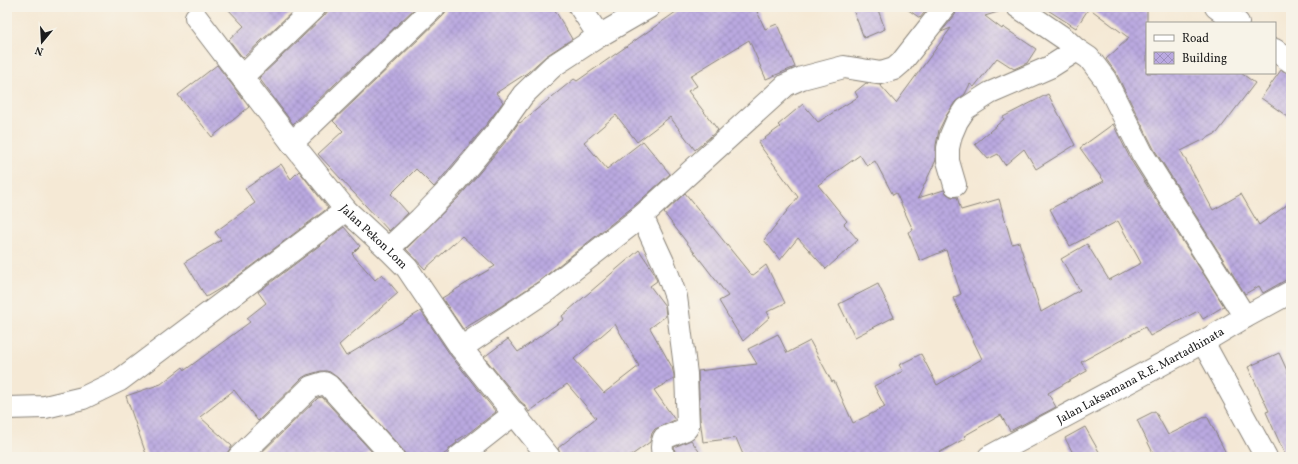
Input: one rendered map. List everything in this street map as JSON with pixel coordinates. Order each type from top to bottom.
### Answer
[{"type":"street","points":[[242,77],[315,7]]},
{"type":"street","points":[[292,143],[434,7]]},
{"type":"street","points":[[580,7],[599,36]]},
{"type":"street","points":[[388,249],[451,188],[496,133],[523,95],[553,66],[599,36],[650,7]]},
{"type":"street","points":[[461,348],[546,291],[642,216],[794,82],[844,67],[881,72],[894,69],[901,64],[945,7]]},
{"type":"street","points":[[1018,7],[1065,39],[1089,58],[1105,79],[1143,155],[1245,317]]},
{"type":"street","points":[[1216,7],[1237,22]]},
{"type":"street","name":"Jalan Pekon Lom","points":[[196,18],[292,143],[346,210],[407,268],[461,348],[549,457]]},
{"type":"street","points":[[955,185],[948,161],[948,148],[956,121],[965,109],[990,93],[1050,67],[1077,50]]},
{"type":"street","points":[[1276,51],[1291,62]]},
{"type":"street","points":[[7,408],[45,407],[83,398],[120,380],[346,210]]},
{"type":"street","points":[[642,216],[664,264],[676,297],[686,374],[688,428],[664,438],[661,444],[664,457]]},
{"type":"street","name":"Jalan Laksamana R.E. Martadhinata","points":[[990,457],[1203,342],[1291,292]]},
{"type":"street","points":[[1203,342],[1266,457]]},
{"type":"street","points":[[239,457],[312,387],[324,383],[329,386],[393,457]]},
{"type":"street","points":[[459,457],[515,414]]},
{"type":"building","points":[[226,7],[287,7],[292,12],[243,58],[229,40],[244,26]]},
{"type":"building","points":[[331,7],[416,7],[293,124],[259,78],[324,16]]},
{"type":"building","points":[[446,7],[553,7],[572,39],[546,56],[527,73],[496,93],[503,102],[486,125],[434,187],[416,169],[391,194],[408,213],[389,231],[318,154],[343,131],[333,121],[443,16],[446,11]]},
{"type":"building","points":[[683,7],[755,7],[765,29],[777,24],[795,67],[766,79],[749,40],[690,76],[697,86],[688,91],[718,130],[695,150],[670,117],[637,142],[616,115],[584,142],[607,169],[643,141],[670,174],[634,206],[539,281],[463,329],[442,298],[495,266],[462,236],[425,269],[406,249],[460,196],[506,141],[519,122],[520,123],[574,79],[577,81]]},
{"type":"building","points":[[852,7],[877,7],[885,29],[864,38]]},
{"type":"building","points":[[904,7],[929,7],[920,18]]},
{"type":"building","points":[[957,7],[1003,7],[1004,10],[985,16],[1002,29],[1003,27],[1036,49],[1027,63],[1014,69],[997,58],[974,87],[970,84],[965,94],[955,102],[939,130],[936,145],[936,160],[918,198],[944,190],[952,197],[957,197],[961,210],[999,199],[1012,244],[1019,242],[1041,312],[1080,290],[1061,259],[1087,244],[1109,280],[1141,263],[1118,221],[1070,246],[1050,209],[1104,181],[1080,148],[1113,124],[1132,162],[1224,306],[1203,319],[1198,311],[1150,336],[1145,327],[1081,362],[1087,371],[1048,393],[1056,407],[1010,431],[1001,415],[964,436],[966,438],[931,457],[744,457],[736,438],[703,442],[700,419],[698,371],[757,364],[748,349],[778,334],[787,353],[810,341],[832,382],[834,381],[853,423],[885,407],[874,386],[903,371],[899,365],[921,354],[937,385],[982,359],[953,298],[961,294],[946,250],[920,261],[908,232],[913,230],[896,193],[893,195],[875,161],[867,166],[860,155],[818,185],[847,221],[844,224],[858,240],[826,269],[798,238],[780,260],[764,240],[798,197],[758,143],[780,127],[778,125],[803,104],[818,122],[858,97],[855,92],[866,83],[880,85],[896,103],[951,28],[941,32],[955,15]]},
{"type":"building","points":[[1043,7],[1141,7],[1147,11],[1146,74],[1242,74],[1255,83],[1217,133],[1181,151],[1213,210],[1241,194],[1259,225],[1291,202],[1291,277],[1263,293],[1259,286],[1245,294],[1154,149],[1116,73],[1106,59],[1129,38],[1089,8],[1076,28]]},
{"type":"building","points":[[217,65],[249,107],[212,137],[178,95]]},
{"type":"building","points":[[1281,70],[1291,74],[1291,119],[1261,98]]},
{"type":"building","points":[[1048,94],[1075,145],[1036,169],[1024,149],[1005,165],[998,154],[988,159],[975,144],[1004,119],[1003,117]]},
{"type":"building","points":[[281,164],[291,179],[299,171],[328,208],[226,285],[206,297],[185,262],[221,240],[215,232],[255,203],[245,189]]},
{"type":"building","points":[[685,193],[752,276],[766,265],[785,303],[767,312],[770,317],[743,341],[719,301],[728,296],[664,213]]},
{"type":"building","points":[[344,227],[360,246],[352,254],[375,280],[382,274],[398,293],[339,345],[346,356],[421,311],[451,356],[496,412],[456,441],[457,443],[440,457],[405,457],[402,449],[338,378],[330,372],[321,371],[302,378],[258,421],[234,390],[200,417],[232,446],[227,453],[227,457],[147,457],[126,396],[161,384],[183,367],[185,370],[250,322],[247,318],[266,303],[258,292]]},
{"type":"building","points":[[639,250],[652,269],[657,281],[650,286],[665,306],[666,316],[650,328],[672,367],[674,375],[674,379],[654,390],[675,420],[655,429],[652,433],[650,442],[629,457],[561,457],[558,448],[596,418],[567,384],[529,412],[525,405],[484,357],[508,339],[518,352],[564,319],[562,316]],"holes":[[[615,324],[639,366],[604,393],[574,359]]]},
{"type":"building","points":[[878,284],[894,317],[855,337],[839,304]]},
{"type":"building","points":[[1279,353],[1291,379],[1291,457],[1286,457],[1266,412],[1269,411],[1248,367]]},
{"type":"building","points":[[322,397],[372,452],[365,457],[257,457],[318,398]]},
{"type":"building","points":[[1155,411],[1168,435],[1207,416],[1228,457],[1155,457],[1137,420]]},
{"type":"building","points":[[1085,427],[1102,457],[1075,457],[1065,438]]},
{"type":"building","points":[[691,440],[703,457],[676,457],[674,447]]}]
